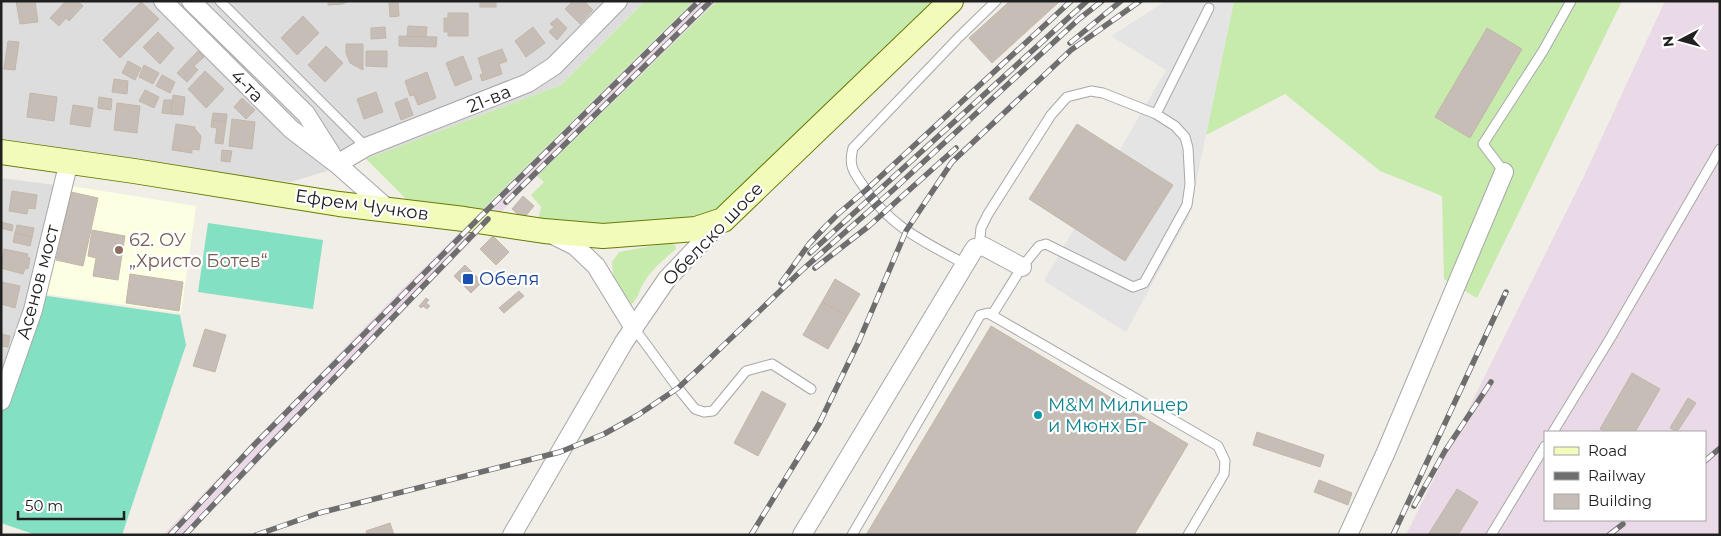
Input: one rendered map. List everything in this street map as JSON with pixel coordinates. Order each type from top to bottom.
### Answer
[{"type":"street","name":"4-та","points":[[163,1],[291,129],[337,164],[389,210]]},
{"type":"street","name":"4-та","points":[[192,1],[306,114],[337,164]]},
{"type":"street","name":"21-ва","points":[[337,164],[366,147],[528,84],[554,66],[618,1]]},
{"type":"street","name":"Обелско шосе","points":[[512,535],[624,342],[667,279],[723,220],[951,1]]},
{"type":"street","name":"Ефрем Чучков","points":[[1,152],[339,204],[544,231],[604,236],[696,229],[723,220]]},
{"type":"street","name":"Асенов мост","points":[[1,401],[33,310],[69,161]]},
{"type":"street","points":[[1348,535],[1386,452],[1504,172]]},
{"type":"street","points":[[544,231],[575,246],[596,266],[634,328]]},
{"type":"street","points":[[802,535],[973,251],[983,246],[1022,267]]},
{"type":"lane","points":[[220,1],[366,147]]},
{"type":"lane","points":[[965,264],[906,232],[884,213],[851,167],[850,158],[852,148],[996,1]]},
{"type":"lane","points":[[1504,172],[1483,144],[1543,51],[1572,1]]},
{"type":"lane","points":[[1156,114],[1209,8]]},
{"type":"lane","points":[[979,247],[981,228],[988,214],[1051,115],[1067,97],[1091,92],[1103,93],[1156,114],[1175,126],[1184,137],[1188,148],[1190,184],[1188,205],[1144,283],[1133,286],[1046,244],[1038,246],[1022,267],[992,315]]},
{"type":"lane","points":[[1554,431],[1611,337],[1720,149]]},
{"type":"lane","points":[[852,535],[978,319],[984,314],[992,315],[1218,446],[1224,461],[1224,474],[1188,535]]},
{"type":"lane","points":[[634,328],[695,409],[704,412],[713,411],[746,371],[764,365],[772,364],[777,366],[811,389]]},
{"type":"lane","points":[[1491,535],[1544,448]]},
{"type":"shaded area","points":[[1,1],[645,1],[561,85],[366,159],[291,182],[64,154],[1,143]]},
{"type":"shaded area","points":[[694,1],[717,1],[537,176],[399,314],[189,535],[163,535],[390,301]]},
{"type":"shaded area","points":[[1166,1],[1234,1],[1189,216],[1126,332],[1044,281],[1166,70],[1111,36]]},
{"type":"shaded area","points":[[1665,1],[1720,1],[1720,535],[1406,535],[1584,176]]},
{"type":"shaded area","points":[[1,178],[55,185],[17,335],[1,382]]},
{"type":"shaded area","name":"62. ОУ „Христо Ботев“","points":[[65,185],[196,206],[181,313],[39,293]]},
{"type":"green space","points":[[645,1],[694,1],[480,212],[411,204],[366,159],[561,85]]},
{"type":"green space","points":[[717,1],[931,1],[928,10],[716,213],[689,223],[588,229],[538,221],[541,207],[531,195],[544,182],[537,176]]},
{"type":"green space","points":[[1234,1],[1622,1],[1477,298],[1444,279],[1442,196],[1380,171],[1285,94],[1206,135]]},
{"type":"green space","points":[[208,223],[323,240],[313,309],[198,292]]},
{"type":"green space","points":[[668,243],[675,245],[676,249],[650,274],[632,304],[627,303],[613,274],[612,262],[619,252]]},
{"type":"green space","points":[[40,295],[180,315],[186,345],[122,535],[36,535],[1,523],[1,411]]},
{"type":"building","points":[[16,1],[35,1],[38,22],[20,24]]},
{"type":"building","points":[[66,1],[77,1],[83,6],[69,21],[66,18],[59,26],[50,18]]},
{"type":"building","points":[[328,1],[350,1],[342,4],[328,5]]},
{"type":"building","points":[[389,1],[398,1],[399,16],[390,17]]},
{"type":"building","points":[[480,1],[496,1],[496,7],[480,7]]},
{"type":"building","points":[[573,1],[584,1],[593,10],[580,24],[565,9]]},
{"type":"building","points":[[1010,1],[1060,1],[992,63],[969,38]]},
{"type":"building","points":[[141,2],[159,19],[120,58],[103,40]]},
{"type":"building","points":[[448,13],[468,13],[468,36],[448,36],[448,32],[444,32],[444,18],[448,18]]},
{"type":"building","points":[[303,16],[319,33],[297,55],[281,38]]},
{"type":"building","points":[[557,18],[567,28],[557,40],[549,32],[554,27],[550,24]]},
{"type":"building","points":[[408,26],[427,27],[426,37],[407,37]]},
{"type":"building","points":[[385,27],[386,38],[371,39],[371,28]]},
{"type":"building","points":[[533,27],[545,43],[526,57],[515,41]]},
{"type":"building","points":[[1487,28],[1522,49],[1470,138],[1435,117]]},
{"type":"building","points":[[158,32],[174,48],[160,64],[143,47]]},
{"type":"building","points":[[399,36],[437,37],[436,47],[399,46]]},
{"type":"building","points":[[8,41],[19,42],[15,70],[4,69]]},
{"type":"building","points":[[346,44],[363,44],[363,70],[350,63],[346,53]]},
{"type":"building","points":[[326,46],[343,63],[325,82],[308,65]]},
{"type":"building","points":[[502,49],[507,61],[499,64],[502,74],[482,81],[480,75],[483,74],[478,58]]},
{"type":"building","points":[[198,51],[204,57],[194,66],[198,70],[187,82],[177,73]]},
{"type":"building","points":[[366,51],[387,51],[387,67],[366,66]]},
{"type":"building","points":[[463,56],[472,79],[455,86],[446,63]]},
{"type":"building","points":[[128,61],[141,68],[135,80],[122,73]]},
{"type":"building","points":[[144,65],[159,73],[153,84],[139,77]]},
{"type":"building","points":[[205,71],[224,89],[206,108],[188,89]]},
{"type":"building","points":[[427,72],[436,98],[418,105],[414,95],[410,96],[405,81]]},
{"type":"building","points":[[162,75],[175,82],[170,93],[156,86]]},
{"type":"building","points":[[114,79],[128,81],[127,94],[112,92]]},
{"type":"building","points":[[145,90],[159,97],[154,108],[139,101]]},
{"type":"building","points":[[376,92],[383,112],[364,119],[357,99]]},
{"type":"building","points":[[30,93],[57,97],[54,121],[27,117]]},
{"type":"building","points":[[173,95],[185,97],[183,115],[171,114]]},
{"type":"building","points":[[99,97],[112,99],[111,110],[98,108]]},
{"type":"building","points":[[242,98],[255,110],[246,119],[234,107]]},
{"type":"building","points":[[407,98],[413,115],[401,120],[395,103]]},
{"type":"building","points":[[164,100],[172,100],[171,114],[162,113]]},
{"type":"building","points":[[117,103],[140,106],[137,133],[114,130]]},
{"type":"building","points":[[73,105],[93,108],[90,127],[70,124]]},
{"type":"building","points":[[213,113],[227,114],[226,122],[212,120]]},
{"type":"building","points":[[232,119],[255,122],[252,149],[229,146]]},
{"type":"building","points":[[212,120],[226,122],[223,144],[215,143],[217,128],[211,127]]},
{"type":"building","points":[[176,124],[195,127],[201,136],[199,150],[192,149],[192,153],[172,150]]},
{"type":"building","points":[[1077,124],[1173,185],[1125,261],[1029,199]]},
{"type":"building","points":[[222,150],[232,151],[230,162],[221,161]]},
{"type":"building","points":[[12,191],[37,195],[35,209],[28,208],[27,214],[9,211]]},
{"type":"building","points":[[71,192],[98,198],[83,266],[56,260]]},
{"type":"building","points":[[523,196],[534,206],[523,219],[512,209]]},
{"type":"building","points":[[1,222],[13,225],[12,231],[1,228]]},
{"type":"building","points":[[17,225],[34,228],[32,237],[15,233]]},
{"type":"building","points":[[92,230],[125,236],[118,280],[93,276],[96,258],[88,256]]},
{"type":"building","points":[[15,233],[32,237],[30,246],[13,242]]},
{"type":"building","points":[[493,236],[509,252],[496,265],[480,249]]},
{"type":"building","points":[[4,249],[28,254],[27,257],[30,258],[28,269],[25,268],[23,274],[1,268]]},
{"type":"building","points":[[465,265],[482,282],[471,293],[454,276]]},
{"type":"building","points":[[130,274],[183,282],[179,311],[126,303]]},
{"type":"building","points":[[835,279],[860,294],[847,316],[822,302]]},
{"type":"building","points":[[1,282],[20,286],[15,308],[1,304]]},
{"type":"building","points":[[519,291],[524,296],[504,313],[499,308]]},
{"type":"building","points":[[426,298],[429,300],[426,303],[430,306],[427,309],[423,306],[421,308],[419,306]]},
{"type":"building","points":[[822,302],[847,316],[828,349],[803,335]]},
{"type":"building","name":"М&M Mилицер и Мюнх Бг","points":[[991,326],[1188,444],[1134,535],[866,535]]},
{"type":"building","points":[[205,329],[226,335],[215,372],[193,366]]},
{"type":"building","points":[[1,334],[10,336],[8,347],[1,346]]},
{"type":"building","points":[[1632,373],[1660,389],[1636,431],[1605,431],[1600,429]]},
{"type":"building","points":[[762,391],[786,404],[758,456],[734,443]]},
{"type":"building","points":[[1688,398],[1696,403],[1678,431],[1670,428]]},
{"type":"building","points":[[1257,432],[1324,455],[1320,467],[1253,445]]},
{"type":"building","points":[[1319,480],[1352,493],[1348,505],[1314,492]]},
{"type":"building","points":[[1457,489],[1478,502],[1458,535],[1428,535]]},
{"type":"building","points":[[390,523],[394,535],[367,535],[366,531]]},
{"type":"railway","points":[[170,535],[255,444],[476,221],[699,1]]},
{"type":"railway","points":[[506,202],[711,1]]},
{"type":"railway","points":[[781,283],[809,244],[838,214],[1071,1]]},
{"type":"railway","points":[[810,253],[1087,1]]},
{"type":"railway","points":[[256,535],[319,513],[560,452],[604,434],[638,415],[678,388],[801,271],[893,190],[1079,19],[1102,1]]},
{"type":"railway","points":[[1070,43],[1121,1]]},
{"type":"railway","points":[[751,535],[819,424],[859,341],[906,231],[952,162],[1071,50],[1140,1]]},
{"type":"railway","points":[[815,268],[869,226],[956,148]]},
{"type":"railway","points":[[185,535],[488,219]]},
{"type":"railway","points":[[1393,535],[1506,292]]},
{"type":"railway","points":[[1414,506],[1445,451],[1491,382]]},
{"type":"railway","points":[[1706,460],[1720,448]]},
{"type":"railway","points":[[1609,535],[1623,524]]},
{"type":"place","name":"62. ОУ „Христо Ботев“","points":[[119,250]]},
{"type":"place","name":"Обеля","points":[[468,279]]},
{"type":"place","name":"М&M Mилицер и Мюнх Бг","points":[[1038,415]]}]
